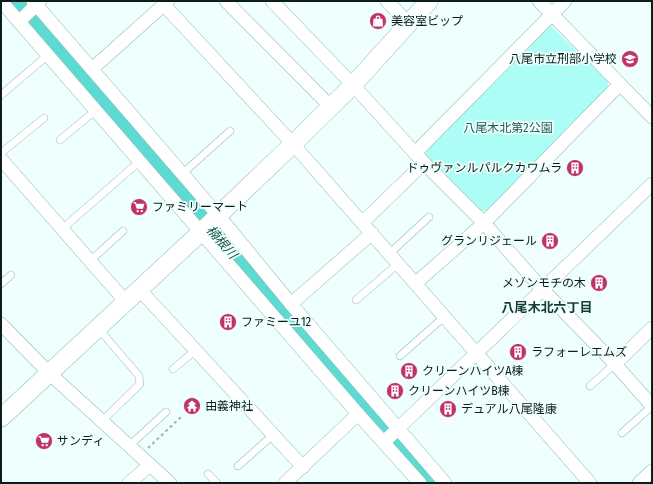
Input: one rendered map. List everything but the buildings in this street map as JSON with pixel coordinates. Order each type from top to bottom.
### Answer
[{"type":"street","points":[[226,1],[330,106]]},
{"type":"street","points":[[272,1],[353,85],[424,163],[484,222],[543,290],[652,406]]},
{"type":"street","points":[[387,1],[408,23]]},
{"type":"street","points":[[1,418],[201,232],[293,144],[353,85],[429,1]]},
{"type":"street","points":[[539,1],[652,117]]},
{"type":"street","points":[[415,153],[565,1]]},
{"type":"street","points":[[92,69],[166,3],[363,222],[590,483]]},
{"type":"street","points":[[3,7],[30,9],[92,69],[291,304],[392,435],[420,483]]},
{"type":"street","points":[[30,9],[48,55],[358,414],[392,435],[445,483]]},
{"type":"street","points":[[416,283],[484,222],[619,84]]},
{"type":"street","points":[[1,160],[126,302]]},
{"type":"street","points":[[363,222],[424,163]]},
{"type":"street","points":[[392,435],[652,184]]},
{"type":"street","points":[[291,304],[372,233]]},
{"type":"street","points":[[139,289],[303,467]]},
{"type":"street","points":[[1,324],[49,373],[170,483]]},
{"type":"street","points":[[614,364],[652,328]]},
{"type":"street","points":[[285,483],[358,414]]},
{"type":"street","points":[[130,483],[150,465]]},
{"type":"street","points":[[639,483],[652,471]]},
{"type":"lane","points":[[1,95],[48,55]]},
{"type":"lane","points":[[60,140],[96,110]]},
{"type":"lane","points":[[1,154],[44,118]]},
{"type":"lane","points":[[182,174],[230,131]]},
{"type":"lane","points":[[62,229],[140,162]]},
{"type":"lane","points":[[390,253],[429,217]]},
{"type":"lane","points":[[90,261],[123,232]]},
{"type":"lane","points":[[356,300],[399,263]]},
{"type":"lane","points":[[1,284],[10,275]]},
{"type":"lane","points":[[400,356],[445,316]]},
{"type":"lane","points":[[98,328],[140,376],[140,384],[102,421]]},
{"type":"lane","points":[[173,369],[196,350]]},
{"type":"lane","points":[[590,386],[614,364]]},
{"type":"lane","points":[[622,433],[652,406]]},
{"type":"lane","points":[[129,446],[166,412]]},
{"type":"lane","points":[[238,466],[273,435]]},
{"type":"lane","points":[[208,474],[217,483]]},
{"type":"path","points":[[140,455],[182,416]]},
{"type":"green space","name":"八尾木北第2公園","points":[[549,24],[608,82],[608,88],[487,211],[481,211],[425,155],[428,148]]},
{"type":"waterway","name":"楠根川","points":[[14,1],[61,59],[229,247],[431,483]]},
{"type":"place","name":"美容室ビップ","points":[[378,21]]},
{"type":"place","name":"八尾市立刑部小学校","points":[[630,59]]},
{"type":"place","name":"ドゥヴァンルパルクカワムラ","points":[[575,168]]},
{"type":"place","name":"ファミリーマート","points":[[139,207]]},
{"type":"place","name":"グランリジェール","points":[[550,241]]},
{"type":"place","name":"メゾンモチの木","points":[[599,283]]},
{"type":"place","name":"ファミーユ12","points":[[228,322]]},
{"type":"place","name":"ラフォーレエムズ","points":[[518,352]]},
{"type":"place","name":"クリーンハイツA棟","points":[[409,371]]},
{"type":"place","name":"クリーンハイツB棟","points":[[395,391]]},
{"type":"place","name":"由義神社","points":[[192,406]]},
{"type":"place","name":"デュアル八尾隆康","points":[[448,409]]},
{"type":"place","name":"サンディ","points":[[44,441]]},
{"type":"district","name":"八尾木北六丁目","points":[[547,307]]}]
